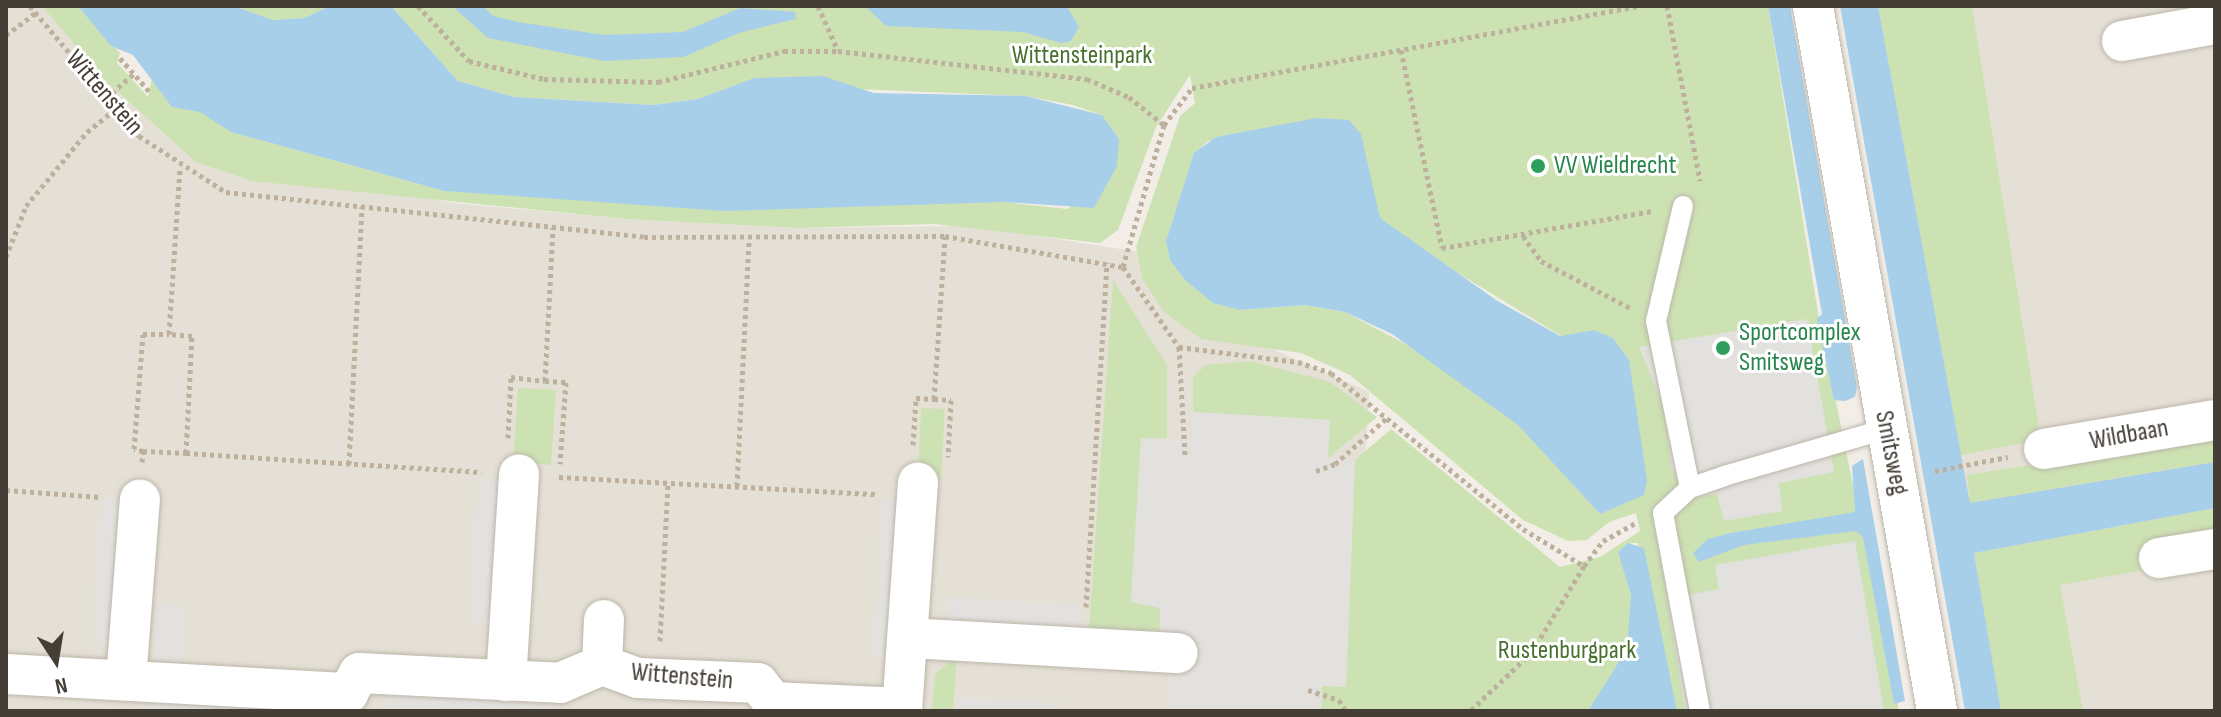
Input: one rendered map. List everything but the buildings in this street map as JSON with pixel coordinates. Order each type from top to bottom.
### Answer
[{"type":"street","name":"Smitsweg","points":[[1813,6],[1937,711]]},
{"type":"street","points":[[2122,41],[2215,24]]},
{"type":"street","name":"Wildbaan","points":[[2044,449],[2215,420]]},
{"type":"street","points":[[506,681],[519,474]]},
{"type":"street","name":"Wittenstein","points":[[6,674],[126,680],[348,702],[359,673],[560,683],[602,665],[659,678],[758,683],[773,702],[902,710],[918,490]]},
{"type":"street","points":[[126,680],[140,500]]},
{"type":"street","points":[[2159,558],[2215,549]]},
{"type":"street","points":[[602,665],[604,620]]},
{"type":"street","points":[[908,638],[1178,653]]},
{"type":"lane","points":[[1683,206],[1656,321],[1690,488]]},
{"type":"lane","points":[[1700,711],[1663,513],[1690,488],[1886,429]]},
{"type":"path","name":"Wittenstein","points":[[30,6],[115,109],[180,167],[226,192],[553,227],[749,239],[945,236],[1123,267]]},
{"type":"path","points":[[418,6],[469,61],[544,79],[658,82],[784,51],[838,51],[1087,79],[1129,97],[1164,125]]},
{"type":"path","points":[[818,6],[838,51]]},
{"type":"path","points":[[1185,455],[1179,347],[1123,267],[1164,125],[1192,88],[1639,6]]},
{"type":"path","points":[[1401,50],[1442,248],[1523,236],[1704,200],[1667,6]]},
{"type":"path","points":[[6,35],[36,12]]},
{"type":"path","points":[[120,58],[149,91]]},
{"type":"path","points":[[106,98],[134,74]]},
{"type":"path","points":[[6,257],[26,206],[87,132],[115,109]]},
{"type":"path","points":[[169,334],[180,167]]},
{"type":"path","points":[[349,464],[362,206]]},
{"type":"path","points":[[545,381],[553,227]]},
{"type":"path","points":[[934,399],[945,236]]},
{"type":"path","points":[[1523,236],[1541,261],[1656,321]]},
{"type":"path","points":[[737,486],[749,239]]},
{"type":"path","points":[[1083,648],[1107,263]]},
{"type":"path","points":[[186,453],[192,336],[143,334],[134,449],[143,451],[471,472]]},
{"type":"path","points":[[1179,347],[1298,362],[1356,388],[1523,529],[1584,566]]},
{"type":"path","points":[[559,477],[566,382],[511,377],[506,473],[559,477],[668,483],[918,490],[947,486],[951,400],[916,398],[912,483],[918,490]]},
{"type":"path","points":[[1316,471],[1335,464],[1389,416]]},
{"type":"path","points":[[6,490],[140,500],[143,451]]},
{"type":"path","points":[[1926,473],[1966,465]]},
{"type":"path","points":[[659,678],[668,483]]},
{"type":"path","points":[[1470,711],[1532,652],[1584,566],[1620,529],[1663,513]]},
{"type":"path","points":[[1308,690],[1339,700],[1346,711]]},
{"type":"shaded area","points":[[6,6],[56,6],[214,164],[454,203],[626,219],[798,228],[972,226],[1146,253],[1197,315],[1369,392],[1352,711],[6,711]]},
{"type":"shaded area","points":[[1863,6],[2215,6],[2215,711],[1989,711]]},
{"type":"shaded area","points":[[1807,319],[1834,472],[1779,483],[1782,511],[1724,521],[1717,494],[1693,497],[1671,468],[1665,410],[1639,347]]},
{"type":"shaded area","points":[[1193,412],[1330,420],[1328,458],[1355,460],[1346,687],[1322,686],[1321,711],[1168,711],[1169,670],[1159,652],[1160,608],[1131,602],[1141,438],[1191,440]]},
{"type":"shaded area","points":[[478,479],[504,480],[498,623],[470,622]]},
{"type":"shaded area","points":[[101,499],[128,500],[120,646],[92,645]]},
{"type":"shaded area","points":[[881,499],[910,500],[902,656],[874,656]]},
{"type":"shaded area","points":[[1855,541],[1884,711],[1685,711],[1667,599],[1719,589],[1715,565]]},
{"type":"shaded area","points":[[948,597],[1082,605],[1081,629],[947,622]]},
{"type":"shaded area","points":[[156,604],[182,605],[180,667],[154,666]]},
{"type":"shaded area","points":[[386,692],[551,700],[551,711],[385,711]]},
{"type":"shaded area","points":[[958,697],[1057,703],[1056,711],[957,711]]},
{"type":"shaded area","points":[[141,699],[296,707],[296,711],[140,711]]},
{"type":"green space","points":[[42,6],[78,6],[120,53],[117,63],[148,97],[152,79],[231,132],[444,191],[1003,202],[1068,209],[1117,166],[1102,115],[1073,105],[1026,96],[738,84],[698,99],[653,105],[514,97],[458,81],[391,6],[1768,6],[1818,313],[1899,711],[1677,711],[1638,543],[1628,543],[1638,603],[1617,682],[1588,711],[1321,711],[1322,686],[1346,686],[1355,460],[1391,429],[1560,567],[1600,557],[1640,531],[1636,513],[1609,522],[1587,540],[1568,541],[1523,520],[1350,375],[1301,353],[1201,339],[1163,311],[1142,278],[1136,247],[1180,116],[1195,103],[1190,75],[1156,127],[1118,230],[1100,243],[934,224],[798,228],[626,219],[252,181],[196,162],[107,82]],"holes":[[[1324,118],[1374,222],[1632,379],[1644,491],[1600,514],[1519,425],[1439,362],[1345,312],[1305,305],[1240,310],[1166,241],[1194,154],[1208,141]]]},
{"type":"green space","points":[[234,6],[330,6],[304,18],[273,20]]},
{"type":"green space","points":[[1878,6],[1972,6],[2041,440],[1961,455]]},
{"type":"green space","points":[[1113,280],[1167,365],[1167,438],[1141,439],[1131,602],[1160,608],[1160,630],[1089,630]]},
{"type":"green space","points":[[1250,361],[1330,382],[1377,417],[1328,458],[1329,420],[1193,412],[1193,378],[1205,365]]},
{"type":"green space","points":[[518,388],[556,390],[551,465],[513,462]]},
{"type":"green space","points":[[921,408],[945,409],[941,479],[918,478]]},
{"type":"green space","points":[[2215,436],[2215,462],[1970,503],[1967,475]]},
{"type":"green space","points":[[2215,508],[2215,529],[2152,541],[2156,568],[2060,585],[2083,711],[2001,711],[1974,553]]},
{"type":"green space","points":[[957,656],[953,711],[932,711],[935,674]]},
{"type":"water","points":[[78,6],[234,6],[273,20],[304,18],[330,6],[391,6],[458,81],[514,97],[653,105],[698,99],[754,78],[823,76],[874,93],[1026,96],[1102,115],[1119,139],[1117,166],[1094,208],[1003,202],[723,211],[444,191],[231,132],[200,112],[172,107],[133,55],[111,46]]},
{"type":"water","points":[[452,6],[483,6],[493,16],[518,22],[604,35],[683,32],[740,8],[795,12],[796,19],[739,33],[683,57],[604,61],[488,38]]},
{"type":"water","points":[[865,6],[1067,6],[1079,27],[1071,41],[1061,43],[1023,32],[886,26]]},
{"type":"water","points":[[1768,6],[1790,6],[1857,387],[1855,397],[1845,401],[1834,400],[1817,319],[1822,314]]},
{"type":"water","points":[[1840,6],[1878,6],[1970,503],[2215,462],[2215,508],[1974,553],[2001,711],[1965,711]]},
{"type":"water","points":[[1317,118],[1349,120],[1361,134],[1380,218],[1496,300],[1560,336],[1594,330],[1613,338],[1629,360],[1647,480],[1644,495],[1600,514],[1518,425],[1392,334],[1345,312],[1305,305],[1240,310],[1213,303],[1185,280],[1170,260],[1166,241],[1194,153],[1216,137]]},
{"type":"water","points":[[1863,459],[1905,701],[1894,704],[1863,537],[1856,531],[1744,545],[1699,562],[1693,553],[1708,539],[1731,533],[1855,512],[1852,466]]},
{"type":"water","points":[[1628,543],[1644,548],[1677,711],[1588,711],[1627,649],[1631,595],[1618,552]]},
{"type":"place","name":"VV Wieldrecht","points":[[1538,166]]},
{"type":"place","name":"Sportcomplex Smitsweg","points":[[1723,348]]},
{"type":"park label","name":"Wittensteinpark","points":[[1082,56]]},
{"type":"park label","name":"Rustenburgpark","points":[[1567,651]]}]
